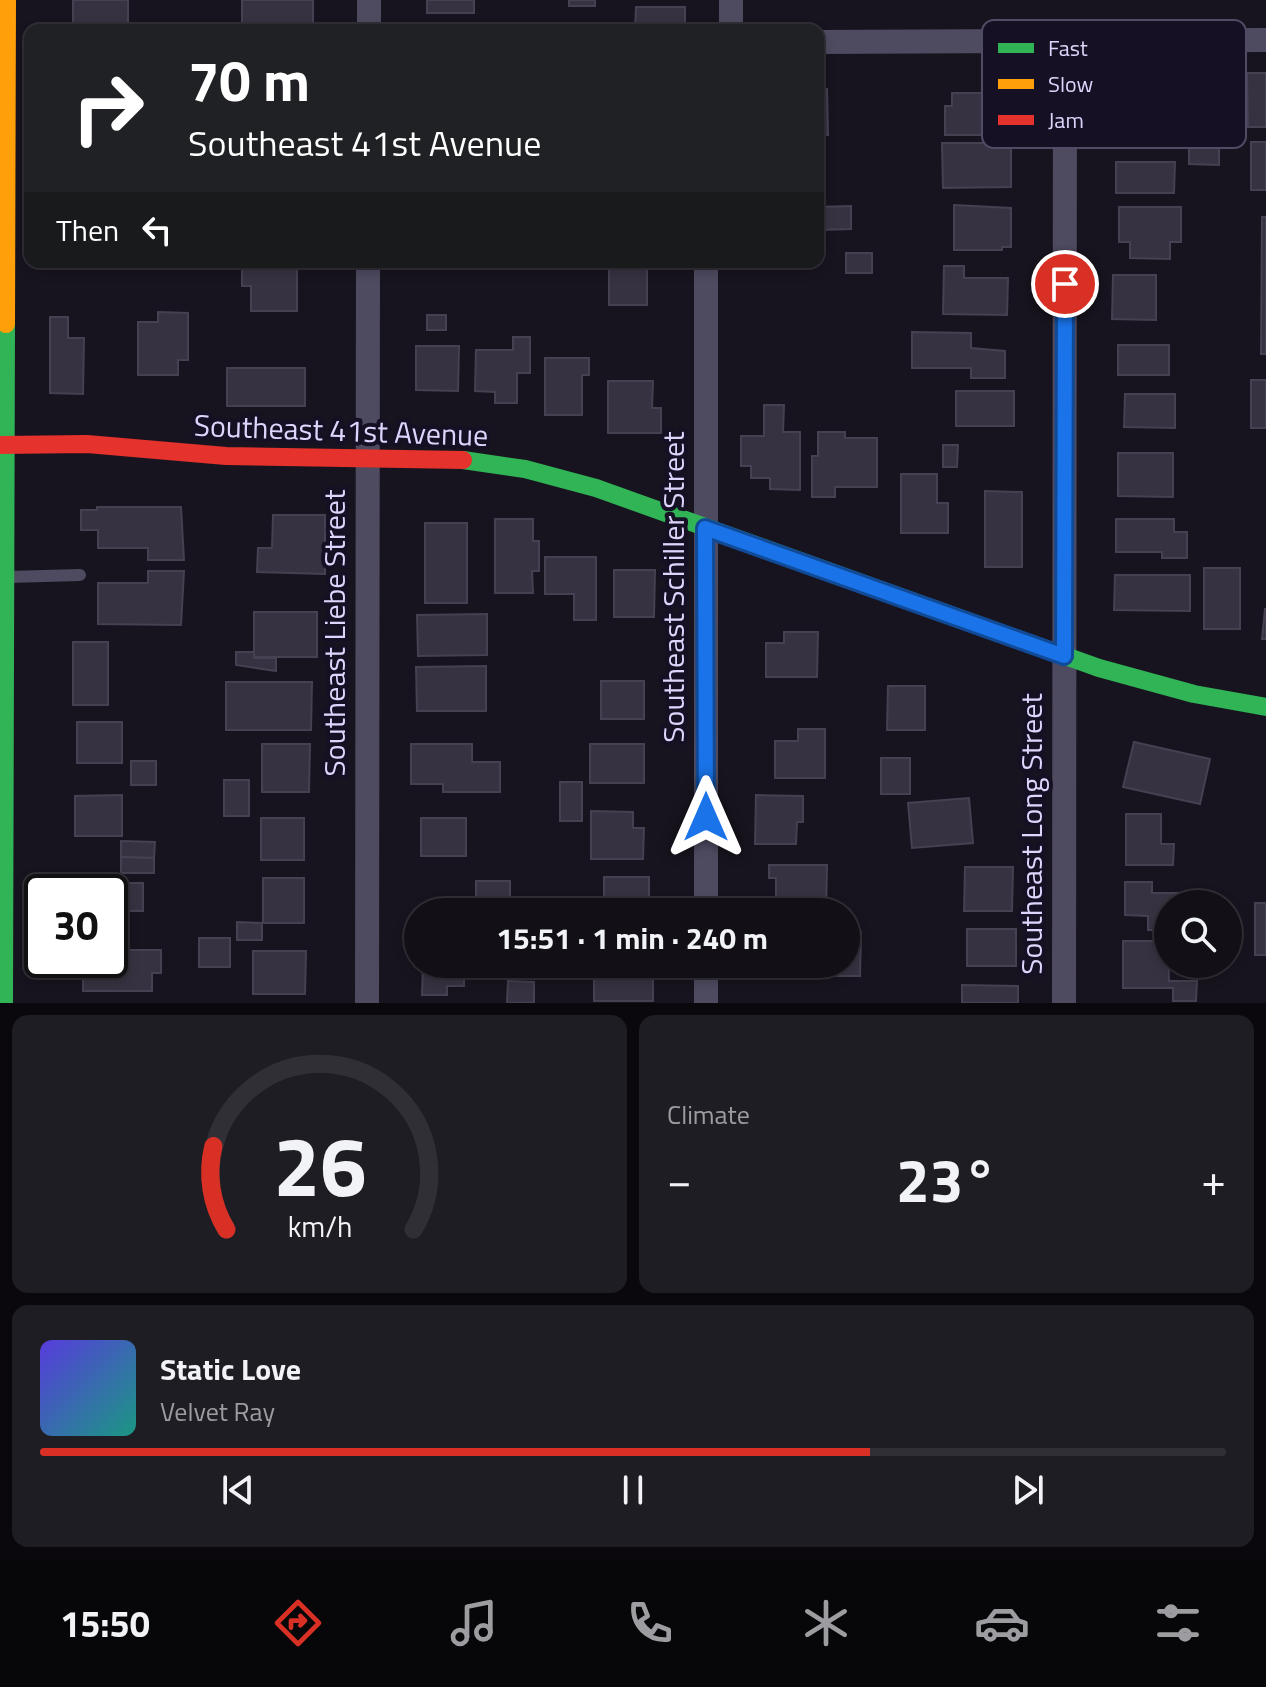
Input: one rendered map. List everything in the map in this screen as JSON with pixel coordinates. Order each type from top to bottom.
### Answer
[{"type":"street","points":[[4,1003],[3,79],[7,0]]},
{"type":"street","points":[[369,0],[369,24]]},
{"type":"street","points":[[731,0],[731,24]]},
{"type":"street","points":[[1246,40],[1266,40]]},
{"type":"street","points":[[824,42],[982,41]]},
{"type":"street","name":"Southeast Long Street","points":[[1064,1003],[1065,148]]},
{"type":"street","name":"Southeast Liebe Street","points":[[367,1003],[368,268]]},
{"type":"street","name":"Southeast Schiller Street","points":[[706,268],[706,898]]},
{"type":"street","name":"Southeast 41st Avenue","points":[[2,445],[87,444],[226,456],[453,458],[525,469],[596,488],[1064,656],[1194,694],[1266,707]]},
{"type":"street","points":[[706,978],[706,1003]]},
{"type":"lane","points":[[5,577],[80,575]]},
{"type":"building","points":[[73,0],[128,0],[128,24],[73,24]]},
{"type":"building","points":[[242,0],[313,0],[313,24],[242,24]]},
{"type":"building","points":[[427,0],[474,0],[474,13],[427,13]]},
{"type":"building","points":[[569,0],[595,0],[595,6],[569,6]]},
{"type":"building","points":[[636,7],[685,7],[685,24],[635,24]]},
{"type":"building","points":[[1247,73],[1266,73],[1266,127],[1248,127]]},
{"type":"building","points":[[824,89],[827,89],[828,135],[824,135]]},
{"type":"building","points":[[952,93],[982,93],[982,135],[945,135],[945,106],[952,106]]},
{"type":"building","points":[[1251,142],[1266,142],[1266,190],[1251,190]]},
{"type":"building","points":[[942,143],[982,143],[982,148],[1011,148],[1011,187],[943,188]]},
{"type":"building","points":[[1189,148],[1219,148],[1219,165],[1189,164]]},
{"type":"building","points":[[1116,162],[1175,162],[1174,193],[1116,193]]},
{"type":"building","points":[[954,205],[1011,208],[1011,247],[1002,247],[1002,250],[954,250]]},
{"type":"building","points":[[851,206],[851,229],[824,230],[824,207]]},
{"type":"building","points":[[1119,207],[1181,207],[1181,242],[1170,242],[1170,259],[1130,258],[1130,242],[1119,242]]},
{"type":"building","points":[[1262,217],[1266,217],[1266,354],[1261,354]]},
{"type":"building","points":[[846,253],[872,253],[872,273],[846,273]]},
{"type":"building","points":[[944,266],[964,266],[964,278],[1008,278],[1007,315],[943,314]]},
{"type":"building","points":[[242,268],[297,268],[297,311],[251,311],[251,286],[242,286]]},
{"type":"building","points":[[609,268],[647,268],[647,305],[609,305]]},
{"type":"building","points":[[1113,275],[1156,275],[1156,320],[1112,319]]},
{"type":"building","points":[[158,312],[188,313],[188,360],[178,360],[178,375],[138,375],[138,322],[158,322]]},
{"type":"building","points":[[427,315],[446,315],[446,330],[427,330]]},
{"type":"building","points":[[50,317],[68,317],[68,338],[84,338],[83,394],[50,393]]},
{"type":"building","points":[[912,332],[971,333],[971,348],[1005,351],[1005,378],[971,378],[971,368],[912,368]]},
{"type":"building","points":[[513,337],[530,337],[530,373],[517,373],[517,403],[495,403],[495,392],[475,391],[476,350],[513,350]]},
{"type":"building","points":[[1118,345],[1169,345],[1169,375],[1118,375]]},
{"type":"building","points":[[416,346],[459,346],[458,391],[416,390]]},
{"type":"building","points":[[545,358],[589,358],[589,375],[582,375],[582,415],[545,415]]},
{"type":"building","points":[[227,368],[305,368],[305,406],[227,406]]},
{"type":"building","points":[[1251,380],[1266,380],[1266,428],[1251,428]]},
{"type":"building","points":[[608,381],[653,381],[652,408],[661,408],[661,433],[608,433]]},
{"type":"building","points":[[956,391],[1014,391],[1014,426],[956,426]]},
{"type":"building","points":[[1125,394],[1175,394],[1175,428],[1124,427]]},
{"type":"building","points":[[764,405],[784,405],[783,432],[800,432],[800,490],[770,489],[770,478],[751,478],[751,466],[741,466],[741,436],[764,436]]},
{"type":"building","points":[[818,432],[845,432],[845,438],[877,438],[877,487],[835,487],[835,497],[812,497],[812,456],[818,456]]},
{"type":"building","points":[[943,445],[958,445],[957,467],[943,467]]},
{"type":"building","points":[[1118,453],[1173,453],[1173,497],[1118,496]]},
{"type":"building","points":[[901,474],[937,474],[937,503],[948,503],[948,533],[901,533]]},
{"type":"building","points":[[985,491],[1022,492],[1022,567],[985,567]]},
{"type":"building","points":[[97,507],[181,507],[184,560],[148,560],[148,548],[98,548],[98,530],[81,530],[81,510],[97,510]]},
{"type":"building","points":[[273,515],[325,515],[325,574],[257,572],[258,548],[272,548]]},
{"type":"building","points":[[495,519],[533,519],[533,541],[539,541],[539,571],[532,571],[533,593],[495,593]]},
{"type":"building","points":[[1116,519],[1174,519],[1174,532],[1187,532],[1187,558],[1162,558],[1162,552],[1116,552]]},
{"type":"building","points":[[425,523],[467,523],[467,603],[425,603]]},
{"type":"building","points":[[545,557],[596,557],[596,620],[574,620],[574,594],[545,594]]},
{"type":"building","points":[[1204,568],[1240,568],[1240,629],[1204,629]]},
{"type":"building","points":[[614,570],[655,570],[654,617],[614,617]]},
{"type":"building","points":[[148,571],[184,571],[181,625],[98,624],[98,583],[148,583]]},
{"type":"building","points":[[1115,575],[1190,575],[1190,611],[1114,610]]},
{"type":"building","points":[[1265,609],[1266,639],[1262,639]]},
{"type":"building","points":[[254,612],[317,612],[317,657],[254,657]]},
{"type":"building","points":[[487,614],[487,655],[418,656],[417,615]]},
{"type":"building","points":[[784,632],[818,632],[817,677],[766,677],[766,643],[784,643]]},
{"type":"building","points":[[73,642],[108,642],[108,705],[73,705]]},
{"type":"building","points":[[236,652],[254,652],[254,658],[276,658],[276,671],[236,665]]},
{"type":"building","points":[[486,666],[486,711],[417,711],[416,667]]},
{"type":"building","points":[[601,681],[644,681],[644,719],[601,719]]},
{"type":"building","points":[[226,682],[312,682],[311,730],[226,730]]},
{"type":"building","points":[[888,686],[925,686],[925,730],[887,730]]},
{"type":"building","points":[[77,722],[122,722],[122,763],[77,763]]},
{"type":"building","points":[[798,729],[825,729],[825,778],[775,778],[775,741],[798,741]]},
{"type":"building","points":[[1134,742],[1210,759],[1200,804],[1123,787]]},
{"type":"building","points":[[262,744],[310,744],[309,792],[262,792]]},
{"type":"building","points":[[411,744],[472,744],[472,762],[500,762],[500,792],[443,792],[443,784],[411,784]]},
{"type":"building","points":[[590,744],[644,744],[644,783],[590,783]]},
{"type":"building","points":[[881,758],[910,758],[910,794],[881,794]]},
{"type":"building","points":[[131,761],[156,761],[156,785],[131,785]]},
{"type":"building","points":[[224,780],[249,780],[249,816],[224,816]]},
{"type":"building","points":[[560,782],[582,782],[582,821],[560,821]]},
{"type":"building","points":[[122,795],[122,836],[75,836],[75,796]]},
{"type":"building","points":[[756,795],[803,796],[803,822],[797,822],[796,844],[755,844]]},
{"type":"building","points":[[969,798],[973,843],[912,848],[908,803]]},
{"type":"building","points":[[591,811],[633,812],[633,828],[644,828],[643,859],[591,859]]},
{"type":"building","points":[[1126,814],[1161,814],[1161,844],[1174,844],[1173,865],[1126,865]]},
{"type":"building","points":[[261,818],[304,818],[304,860],[261,860]]},
{"type":"building","points":[[421,818],[466,818],[466,856],[421,856]]},
{"type":"building","points":[[121,841],[155,842],[154,858],[121,857]]},
{"type":"building","points":[[121,857],[154,858],[154,873],[121,873]]},
{"type":"building","points":[[769,865],[827,865],[826,898],[776,898],[776,878],[769,878]]},
{"type":"building","points":[[965,867],[1013,867],[1012,911],[964,911]]},
{"type":"building","points":[[604,877],[649,877],[649,898],[604,898]]},
{"type":"building","points":[[263,878],[304,878],[304,923],[263,923]]},
{"type":"building","points":[[476,881],[510,881],[510,898],[476,898]]},
{"type":"building","points":[[1125,882],[1152,882],[1154,930],[1148,930],[1148,916],[1125,915]]},
{"type":"building","points":[[128,883],[143,883],[143,911],[128,911]]},
{"type":"building","points":[[1255,903],[1266,903],[1266,955],[1255,955]]},
{"type":"building","points":[[237,922],[263,923],[262,940],[237,940]]},
{"type":"building","points":[[967,929],[1016,929],[1016,966],[967,966]]},
{"type":"building","points":[[199,938],[230,938],[230,967],[199,967]]},
{"type":"building","points":[[1123,941],[1154,941],[1154,978],[1197,981],[1196,1001],[1173,1001],[1173,988],[1123,988]]},
{"type":"building","points":[[128,950],[161,950],[161,973],[152,973],[152,991],[83,991],[83,978],[128,978]]},
{"type":"building","points":[[253,951],[306,951],[305,994],[253,994]]},
{"type":"building","points":[[423,978],[464,978],[464,986],[447,986],[447,995],[422,995]]},
{"type":"building","points":[[594,978],[653,978],[653,1001],[594,1001]]},
{"type":"building","points":[[508,981],[534,982],[534,1003],[507,1003]]},
{"type":"building","points":[[962,985],[1018,986],[1018,1003],[962,1003]]},
{"type":"traffic: fast","points":[[4,1003],[6,324]]},
{"type":"traffic: fast","points":[[463,460],[525,469],[596,488],[1099,668],[1194,694],[1266,707]]},
{"type":"traffic: slow","points":[[6,324],[7,0]]},
{"type":"traffic: jam","points":[[0,445],[87,444],[226,456],[463,460]]},
{"type":"route","points":[[706,817],[705,528],[1064,656],[1065,284]]}]
